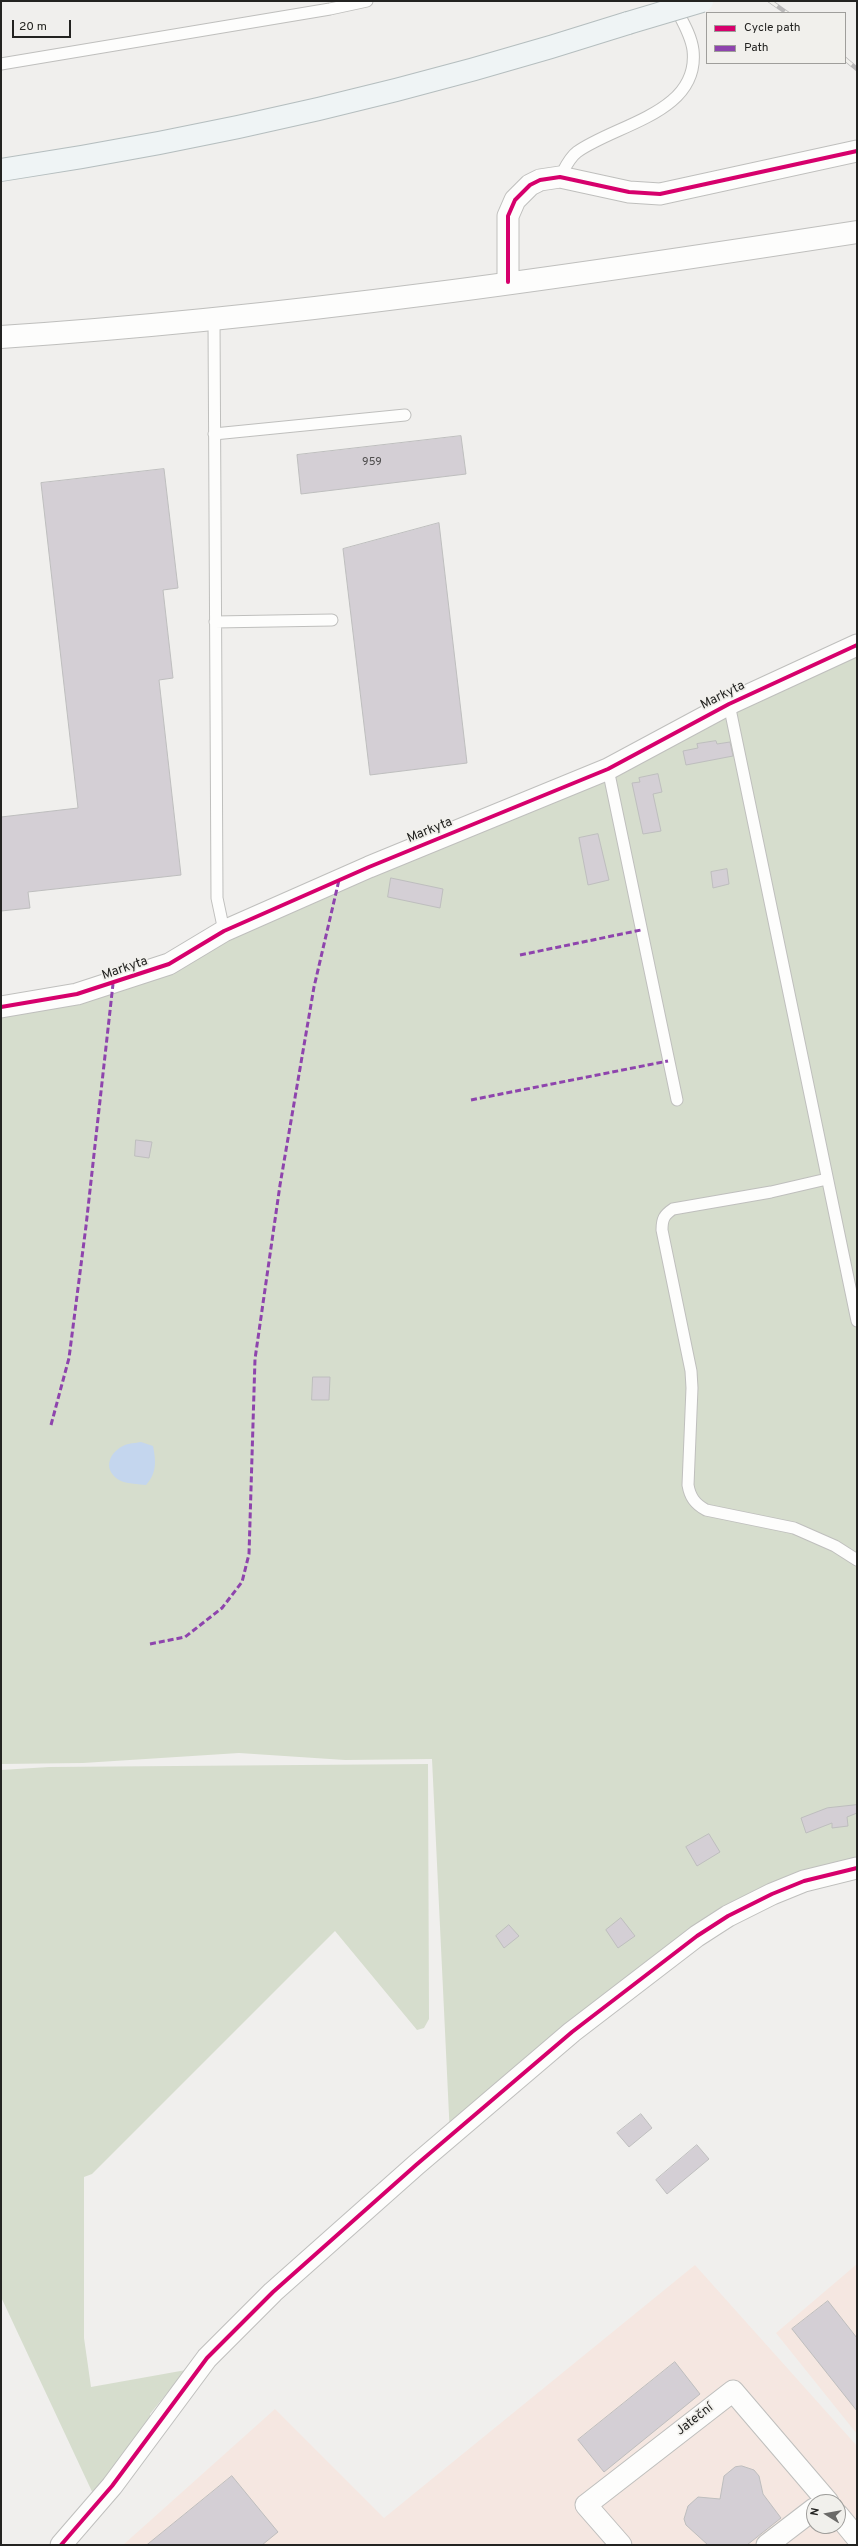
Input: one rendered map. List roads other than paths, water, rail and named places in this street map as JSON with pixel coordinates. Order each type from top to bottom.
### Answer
[{"type":"main road","points":[[1,170],[158,143],[297,114],[518,58],[702,1]]},
{"type":"main road","points":[[1,337],[214,320],[345,305],[857,232]]},
{"type":"street","points":[[508,282],[506,230],[510,210],[521,192],[540,180],[560,177],[629,192],[660,194],[857,151]]},
{"type":"street","name":"Markyta","points":[[1,1007],[77,994],[113,984],[169,964],[224,931],[369,867],[608,769],[729,704],[856,651]]},
{"type":"street","points":[[61,2545],[112,2486],[207,2358],[273,2292],[416,2165],[572,2032],[697,1936],[728,1916],[772,1894],[804,1882],[857,1868]]},
{"type":"street","name":"Jateční","points":[[621,2545],[586,2505],[733,2391],[817,2494]]},
{"type":"street","points":[[767,2545],[806,2519]]},
{"type":"street","name":"Jateční","points":[[846,2526],[857,2538]]},
{"type":"lane","points":[[1,64],[330,9],[367,1]]},
{"type":"lane","points":[[560,177],[577,152],[660,110],[682,92],[692,66],[693,51],[688,33],[672,1]]},
{"type":"lane","points":[[214,320],[217,898],[224,931]]},
{"type":"lane","points":[[214,434],[405,415]]},
{"type":"lane","points":[[215,622],[332,620]]},
{"type":"lane","points":[[729,704],[857,1321]]},
{"type":"lane","points":[[608,769],[677,1100]]},
{"type":"lane","points":[[827,1179],[771,1192],[673,1209],[666,1214],[662,1221],[662,1230],[691,1371],[692,1388],[688,1485],[690,1496],[697,1505],[706,1510],[794,1528],[835,1546],[857,1560]]},
{"type":"water","points":[[141,1442],[153,1446],[155,1467],[150,1480],[146,1485],[121,1481],[111,1473],[109,1463],[113,1454],[123,1446]]},
{"type":"railway","points":[[770,1],[786,12]]},
{"type":"railway","points":[[846,60],[857,69]]}]
